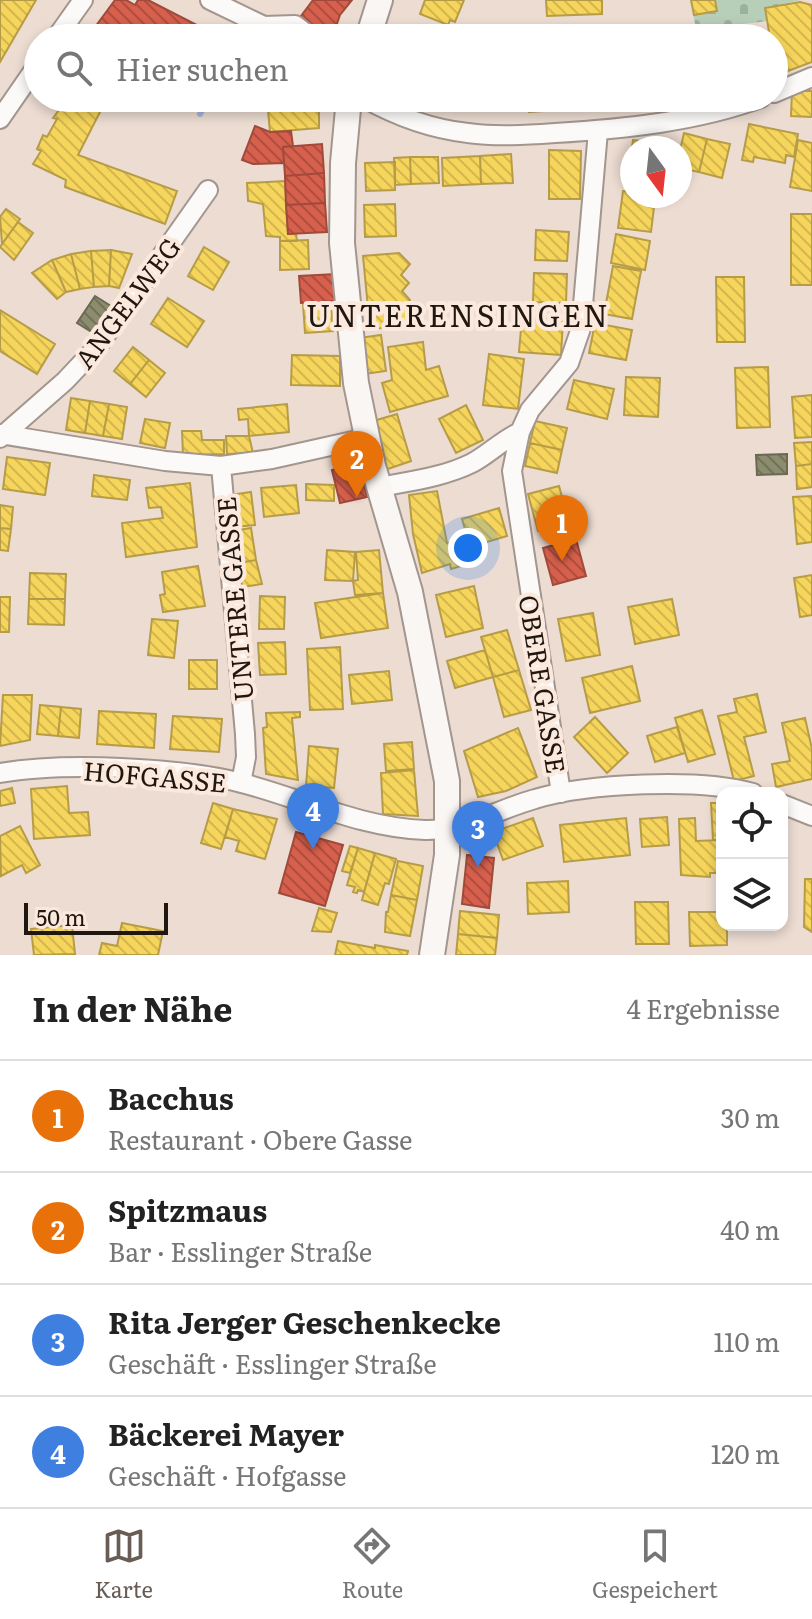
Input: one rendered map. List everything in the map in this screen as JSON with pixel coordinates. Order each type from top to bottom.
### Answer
[{"type":"street","points":[[66,24],[83,0]]},
{"type":"street","points":[[210,0],[260,24]]},
{"type":"street","points":[[372,24],[380,0]]},
{"type":"street","points":[[788,87],[812,77]]},
{"type":"street","points":[[0,119],[24,84]]},
{"type":"street","points":[[348,112],[343,163],[342,243],[356,383],[366,438],[406,576],[447,781],[448,829],[432,955]]},
{"type":"street","points":[[392,112],[465,133],[516,136],[598,131],[714,112]]},
{"type":"street","name":"OBERE GASSE","points":[[561,793],[512,483],[520,432],[530,410],[569,363],[579,338],[598,131]]},
{"type":"street","name":"ANGELWEG","points":[[1,435],[65,381],[98,346],[208,190]]},
{"type":"street","name":"OBERE GASSE","points":[[380,487],[454,471],[476,461],[505,439],[520,432]]},
{"type":"street","points":[[1,435],[165,461],[221,466]]},
{"type":"street","name":"UNTERE GASSE","points":[[241,783],[246,757],[245,734],[221,466],[272,459],[366,438]]},
{"type":"street","name":"HOFGASSE","points":[[0,773],[23,769],[85,768],[195,775],[241,783],[383,825],[416,830],[448,829]]},
{"type":"street","points":[[448,829],[512,806],[561,793],[678,785],[716,789]]},
{"type":"street","points":[[788,806],[812,816]]},
{"type":"green space","points":[[691,0],[801,0],[765,8],[767,21],[695,24]]},
{"type":"building: Wohnen","points":[[0,0],[36,0],[0,62]]},
{"type":"building: Wohnen","points":[[425,0],[464,0],[455,22],[450,20],[445,24],[420,14]]},
{"type":"building: Wohnen","points":[[546,0],[602,0],[602,14],[547,16]]},
{"type":"building: Wohnen","points":[[691,0],[715,0],[717,11],[694,15]]},
{"type":"building: Wohnen","points":[[800,2],[812,5],[812,62],[788,71],[788,24],[768,24],[765,8]]},
{"type":"building: Wohnen","points":[[792,91],[812,91],[812,117],[791,116]]},
{"type":"building: Wohnen","points":[[58,112],[100,112],[78,155],[177,191],[165,224],[65,187],[66,180],[33,164],[41,151],[37,149],[43,135],[47,137],[57,119],[53,118]]},
{"type":"building: Wohnen","points":[[268,112],[319,112],[319,128],[270,132]]},
{"type":"building: Wohnen","points":[[749,124],[798,134],[794,157],[786,155],[785,163],[754,157],[753,162],[742,160]]},
{"type":"building: Wohnen","points":[[684,133],[707,139],[699,172],[692,171],[692,136],[683,136]]},
{"type":"building: Wohnen","points":[[707,139],[730,144],[722,178],[699,172]]},
{"type":"building: Wohnen","points":[[798,140],[812,143],[812,191],[790,187]]},
{"type":"building: Wohnen","points":[[549,150],[581,151],[580,199],[549,199]]},
{"type":"building: Wohnen","points":[[511,154],[513,183],[481,184],[480,156]]},
{"type":"building: Wohnen","points":[[480,156],[481,184],[443,186],[442,158]]},
{"type":"building: Wohnen","points":[[410,157],[411,184],[395,185],[394,158]]},
{"type":"building: Wohnen","points":[[410,157],[438,157],[439,183],[411,184]]},
{"type":"building: Wohnen","points":[[395,162],[395,190],[366,191],[365,163]]},
{"type":"building: Wohnen","points":[[285,181],[288,234],[296,234],[297,241],[280,241],[280,237],[266,236],[263,204],[248,201],[247,183]]},
{"type":"building: Wohnen","points":[[395,204],[396,236],[365,237],[364,205]]},
{"type":"building: Wohnen","points":[[621,208],[654,208],[651,232],[618,228]]},
{"type":"building: Wohnen","points":[[6,209],[20,219],[2,244],[0,217]]},
{"type":"building: Wohnen","points":[[791,214],[812,214],[812,285],[791,285]]},
{"type":"building: Wohnen","points":[[18,222],[33,233],[14,260],[0,247]]},
{"type":"building: Wohnen","points":[[536,230],[569,232],[567,261],[535,260]]},
{"type":"building: Wohnen","points":[[616,234],[650,241],[645,270],[611,263]]},
{"type":"building: Wohnen","points":[[308,240],[309,269],[280,270],[280,241]]},
{"type":"building: Wohnen","points":[[204,247],[229,262],[213,290],[188,276]]},
{"type":"building: Wohnen","points":[[111,250],[109,286],[94,287],[91,251]]},
{"type":"building: Wohnen","points":[[111,250],[132,254],[119,288],[109,286]]},
{"type":"building: Wohnen","points":[[91,251],[94,287],[80,289],[71,254]]},
{"type":"building: Wohnen","points":[[399,253],[410,264],[401,275],[409,283],[402,291],[410,300],[404,307],[413,316],[406,326],[370,329],[363,256]]},
{"type":"building: Wohnen","points":[[71,254],[80,289],[66,292],[52,260]]},
{"type":"building: Wohnen","points":[[52,260],[66,292],[57,299],[32,273]]},
{"type":"building: Wohnen","points":[[613,266],[641,271],[632,319],[604,314]]},
{"type":"building: Wohnen","points":[[534,273],[567,274],[566,303],[533,302]]},
{"type":"building: Wohnen","points":[[716,277],[744,277],[745,342],[717,342]]},
{"type":"building: Wohnen","points":[[168,298],[204,321],[187,347],[151,324]]},
{"type":"building: Wohnen","points":[[331,302],[333,331],[305,333],[303,304]]},
{"type":"building: Wohnen","points":[[0,310],[55,344],[37,374],[0,351]]},
{"type":"building: Wohnen","points":[[522,317],[563,320],[561,355],[519,352]]},
{"type":"building: Wohnen","points":[[595,323],[632,330],[626,360],[589,353]]},
{"type":"building: Wohnen","points":[[381,335],[386,371],[364,374],[359,338]]},
{"type":"building: Wohnen","points":[[423,342],[426,370],[439,366],[448,396],[390,412],[382,383],[392,380],[388,347]]},
{"type":"building: Wohnen","points":[[133,347],[149,360],[130,384],[114,371]]},
{"type":"building: Wohnen","points":[[489,354],[524,359],[518,409],[483,405]]},
{"type":"building: Wohnen","points":[[292,355],[340,356],[340,386],[291,385]]},
{"type":"building: Wohnen","points":[[149,360],[165,373],[146,397],[130,384]]},
{"type":"building: Wohnen","points":[[768,367],[770,427],[737,428],[735,368]]},
{"type":"building: Wohnen","points":[[626,377],[660,378],[658,417],[624,415]]},
{"type":"building: Wohnen","points":[[574,380],[614,389],[607,419],[567,409]]},
{"type":"building: Wohnen","points":[[812,395],[812,437],[795,438],[792,397]]},
{"type":"building: Wohnen","points":[[71,398],[90,401],[85,433],[66,430]]},
{"type":"building: Wohnen","points":[[90,401],[109,404],[103,436],[85,433]]},
{"type":"building: Wohnen","points":[[109,404],[127,407],[122,439],[103,436]]},
{"type":"building: Wohnen","points":[[287,404],[289,432],[249,436],[248,419],[239,420],[238,409]]},
{"type":"building: Wohnen","points":[[466,405],[483,440],[456,453],[439,419]]},
{"type":"building: Wohnen","points":[[397,414],[411,461],[385,470],[370,422]]},
{"type":"building: Wohnen","points":[[145,419],[170,423],[165,448],[140,443]]},
{"type":"building: Wohnen","points":[[535,421],[567,428],[562,450],[530,443]]},
{"type":"building: Wohnen","points":[[182,431],[201,431],[202,440],[224,440],[224,454],[183,455]]},
{"type":"building: Wohnen","points":[[226,436],[249,436],[253,453],[227,454]]},
{"type":"building: Wohnen","points":[[812,442],[812,464],[796,466],[794,443]]},
{"type":"building: Wohnen","points":[[530,443],[562,450],[557,473],[525,466]]},
{"type":"building: Wohnen","points":[[7,457],[50,463],[45,495],[3,489]]},
{"type":"building: Wohnen","points":[[812,464],[812,487],[797,489],[796,466]]},
{"type":"building: Wohnen","points":[[94,475],[130,480],[127,500],[92,496]]},
{"type":"building: Wohnen","points":[[190,483],[197,547],[126,557],[122,523],[163,518],[161,507],[149,508],[146,488]]},
{"type":"building: Wohnen","points":[[306,484],[334,485],[334,501],[306,500]]},
{"type":"building: Wohnen","points":[[296,485],[299,513],[264,517],[261,488]]},
{"type":"building: Wohnen","points":[[559,486],[569,522],[538,531],[528,494]]},
{"type":"building: Wohnen","points":[[437,491],[447,543],[457,542],[461,566],[451,569],[450,564],[422,573],[413,534],[409,495]]},
{"type":"building: Wohnen","points":[[251,492],[255,525],[234,527],[230,495]]},
{"type":"building: Wohnen","points":[[812,496],[812,542],[797,544],[793,497]]},
{"type":"building: Wohnen","points":[[0,505],[13,507],[11,529],[0,528]]},
{"type":"building: Wohnen","points":[[499,508],[507,536],[470,547],[462,519]]},
{"type":"building: Wohnen","points":[[0,528],[11,529],[8,551],[0,550]]},
{"type":"building: Wohnen","points":[[251,528],[256,560],[238,563],[233,531]]},
{"type":"building: Wohnen","points":[[327,550],[355,552],[353,581],[325,580]]},
{"type":"building: Wohnen","points":[[379,550],[383,593],[355,595],[353,581],[358,580],[356,552]]},
{"type":"building: Wohnen","points":[[256,560],[262,584],[242,587],[238,563]]},
{"type":"building: Wohnen","points":[[198,566],[205,606],[163,612],[160,595],[165,594],[162,572]]},
{"type":"building: Wohnen","points":[[30,573],[66,574],[65,599],[29,599]]},
{"type":"building: Wohnen","points":[[812,575],[812,615],[800,617],[794,578]]},
{"type":"building: Wohnen","points":[[474,586],[483,628],[446,637],[436,595]]},
{"type":"building: Wohnen","points":[[383,593],[388,628],[321,638],[315,603]]},
{"type":"building: Wohnen","points":[[260,596],[285,597],[284,629],[259,629]]},
{"type":"building: Wohnen","points":[[0,597],[10,597],[9,632],[0,632]]},
{"type":"building: Wohnen","points":[[29,599],[65,599],[64,625],[28,624]]},
{"type":"building: Wohnen","points":[[672,599],[679,635],[635,644],[628,607]]},
{"type":"building: Wohnen","points":[[593,613],[600,655],[566,661],[558,619]]},
{"type":"building: Wohnen","points":[[152,619],[178,621],[174,658],[148,655]]},
{"type":"building: Wohnen","points":[[507,630],[519,670],[493,677],[481,637]]},
{"type":"building: Wohnen","points":[[285,642],[286,674],[260,675],[258,643]]},
{"type":"building: Wohnen","points":[[340,647],[343,709],[310,710],[307,649]]},
{"type":"building: Wohnen","points":[[485,650],[493,677],[455,688],[447,661]]},
{"type":"building: Wohnen","points":[[189,660],[217,660],[217,689],[189,689]]},
{"type":"building: Wohnen","points":[[632,666],[640,701],[590,713],[582,678]]},
{"type":"building: Wohnen","points":[[519,670],[531,710],[504,717],[493,677]]},
{"type":"building: Wohnen","points":[[389,671],[392,700],[352,704],[349,675]]},
{"type":"building: Wohnen","points":[[757,694],[766,732],[744,737],[754,776],[734,781],[718,716],[737,712],[734,699]]},
{"type":"building: Wohnen","points":[[3,695],[32,695],[30,740],[0,746]]},
{"type":"building: Wohnen","points":[[40,705],[61,707],[58,736],[37,734]]},
{"type":"building: Wohnen","points":[[61,707],[81,709],[79,738],[58,736]]},
{"type":"building: Wohnen","points":[[702,710],[715,754],[688,762],[675,718]]},
{"type":"building: Wohnen","points":[[99,711],[156,714],[154,748],[97,744]]},
{"type":"building: Wohnen","points":[[300,712],[300,717],[292,718],[298,780],[266,774],[263,728],[267,727],[266,713]]},
{"type":"building: Wohnen","points":[[173,716],[222,719],[219,752],[170,749]]},
{"type":"building: Wohnen","points":[[595,717],[628,753],[607,773],[574,737]]},
{"type":"building: Wohnen","points":[[805,718],[812,749],[812,779],[776,787],[772,764],[790,761],[782,723]]},
{"type":"building: Wohnen","points":[[677,727],[685,753],[655,762],[647,736]]},
{"type":"building: Wohnen","points":[[518,728],[537,777],[506,791],[478,797],[464,751]]},
{"type":"building: Wohnen","points":[[412,742],[414,769],[386,771],[384,744]]},
{"type":"building: Wohnen","points":[[309,746],[338,749],[334,788],[306,786]]},
{"type":"building: Wohnen","points":[[414,770],[418,816],[383,814],[381,773]]},
{"type":"building: Wohnen","points":[[67,786],[69,813],[88,812],[90,835],[34,839],[31,789]]},
{"type":"building: Wohnen","points":[[12,788],[15,803],[0,806],[0,791]]},
{"type":"building: Wohnen","points":[[213,803],[233,809],[221,849],[201,843]]},
{"type":"building: Wohnen","points":[[711,803],[716,803],[716,840],[713,840]]},
{"type":"building: Wohnen","points":[[233,809],[277,819],[265,859],[236,851],[239,841],[225,837]]},
{"type":"building: Wohnen","points":[[667,817],[669,845],[642,847],[640,819]]},
{"type":"building: Wohnen","points":[[533,818],[543,846],[503,860],[493,832]]},
{"type":"building: Wohnen","points":[[626,818],[630,855],[564,862],[560,825]]},
{"type":"building: Wohnen","points":[[695,818],[696,841],[716,840],[716,873],[710,873],[710,877],[681,875],[679,819]]},
{"type":"building: Wohnen","points":[[20,826],[40,865],[26,873],[22,865],[1,876],[0,836]]},
{"type":"building: Wohnen","points":[[350,846],[358,848],[350,873],[342,871]]},
{"type":"building: Wohnen","points":[[358,848],[375,853],[364,892],[358,890],[357,893],[353,892],[355,887],[347,885]]},
{"type":"building: Wohnen","points":[[375,853],[396,859],[389,884],[385,883],[378,905],[362,900]]},
{"type":"building: Wohnen","points":[[398,861],[423,866],[417,900],[391,895]]},
{"type":"building: Wohnen","points":[[805,879],[812,879],[812,932],[804,927]]},
{"type":"building: Wohnen","points":[[568,881],[569,912],[528,914],[527,883]]},
{"type":"building: Wohnen","points":[[391,895],[417,900],[410,936],[385,932]]},
{"type":"building: Wohnen","points":[[635,902],[668,902],[669,944],[636,944]]},
{"type":"building: Wohnen","points":[[319,908],[337,913],[331,932],[312,931]]},
{"type":"building: Wohnen","points":[[460,911],[499,915],[497,938],[458,934]]},
{"type":"building: Wohnen","points":[[689,912],[716,912],[716,931],[727,931],[727,945],[690,946]]},
{"type":"building: Wohnen","points":[[122,923],[163,931],[158,955],[99,955],[102,943],[117,946]]},
{"type":"building: Wohnen","points":[[72,925],[75,954],[34,955],[31,929]]},
{"type":"building: Wohnen","points":[[458,934],[497,938],[495,955],[456,955]]},
{"type":"building: Wohnen","points":[[338,941],[408,951],[407,955],[335,955]]},
{"type":"building: Handel","points":[[115,0],[126,0],[135,5],[138,0],[148,0],[195,24],[97,24]]},
{"type":"building: Handel","points":[[313,0],[352,0],[337,24],[303,24],[298,20]]},
{"type":"building: Handel","points":[[255,126],[270,132],[291,131],[293,146],[283,147],[284,163],[253,164],[242,160]]},
{"type":"building: Handel","points":[[322,144],[324,173],[285,176],[283,147]]},
{"type":"building: Handel","points":[[324,173],[325,203],[286,205],[285,176]]},
{"type":"building: Handel","points":[[325,203],[327,232],[288,234],[286,205]]},
{"type":"building: Handel","points":[[336,274],[338,301],[301,303],[299,276]]},
{"type":"building: Handel","points":[[359,464],[367,497],[340,503],[332,470]]},
{"type":"building: Handel","points":[[576,539],[586,576],[553,585],[543,548]]},
{"type":"building: Handel","points":[[296,832],[343,845],[325,906],[279,893]]},
{"type":"building: Handel","points":[[467,855],[494,858],[489,908],[462,904]]},
{"type":"building: Industrie","points":[[95,296],[111,306],[93,333],[77,323]]},
{"type":"building: Industrie","points":[[787,454],[787,474],[757,475],[756,455]]},
{"type":"place","name":"Spitzmaus","points":[[357,497]]},
{"type":"place","name":"Bacchus","points":[[562,561]]},
{"type":"place","name":"Bäckerei Mayer","points":[[313,849]]},
{"type":"place","name":"Rita Jerger Geschenkecke","points":[[478,867]]},
{"type":"district","name":"UNTERENSINGEN","points":[[458,314]]}]
